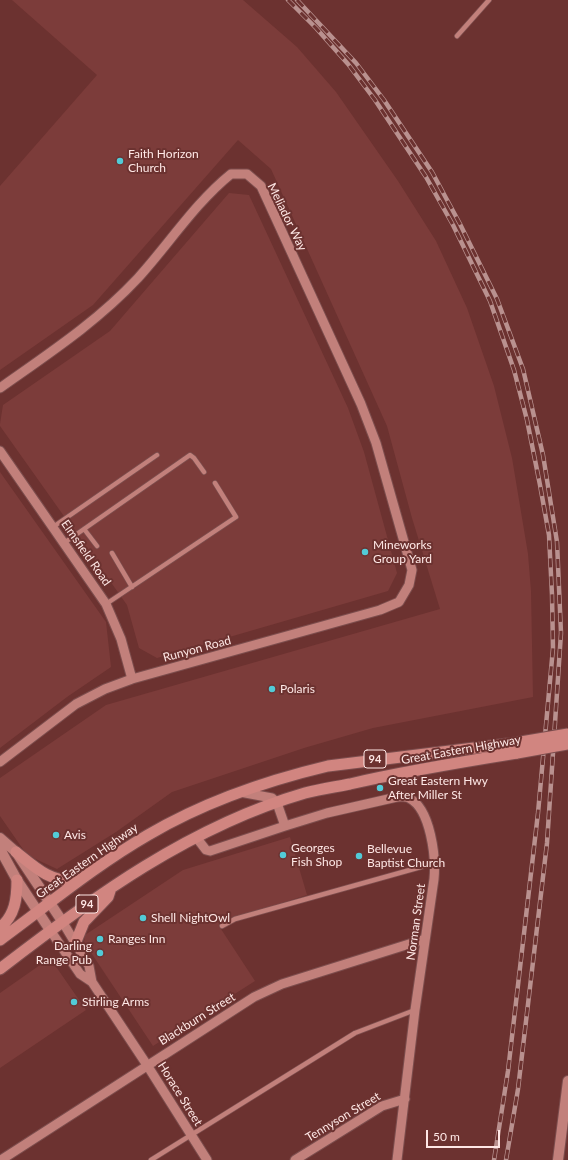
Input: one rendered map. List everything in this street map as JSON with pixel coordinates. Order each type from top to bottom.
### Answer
[{"type":"highway","name":"Great Eastern Highway","points":[[0,969],[50,930],[136,871],[196,837],[244,815],[306,793],[516,748],[568,734]]},
{"type":"highway","name":"Great Eastern Highway","points":[[0,940],[77,882],[148,834],[184,815],[238,792],[292,775],[328,766],[401,756],[568,744]]},
{"type":"highway","points":[[16,852],[40,872],[50,877],[63,882],[77,882]]},
{"type":"highway","points":[[0,928],[8,921],[14,908],[17,894],[17,880]]},
{"type":"highway","points":[[75,944],[84,922],[108,897],[112,887]]},
{"type":"main road","points":[[0,838],[16,852],[62,922]]},
{"type":"main road","points":[[0,849],[3,861],[50,930]]},
{"type":"main road","points":[[558,1160],[568,1081]]},
{"type":"street","name":"Meliador Way","points":[[0,388],[91,323],[118,298],[138,278],[215,187],[231,174],[247,174],[260,186],[361,404],[374,437],[412,570],[409,584]]},
{"type":"street","name":"Elmsfield Road","points":[[0,451],[106,604],[121,639],[132,679]]},
{"type":"street","name":"Runyon Road","points":[[0,762],[76,704],[105,689],[132,679],[380,610],[399,602],[409,584]]},
{"type":"street","points":[[238,792],[272,798],[277,803],[284,826]]},
{"type":"street","name":"Norman Street","points":[[196,837],[206,850],[210,851],[327,813],[397,797],[408,797],[416,803],[423,813],[432,839],[435,863],[434,879],[397,1160]]},
{"type":"street","name":"Horace Street","points":[[62,922],[89,966],[92,982]]},
{"type":"street","name":"Horace Street","points":[[50,930],[80,974],[92,982],[207,1160]]},
{"type":"street","name":"Blackburn Street","points":[[1,1160],[254,997],[282,984],[425,939]]},
{"type":"street","name":"Tennyson Street","points":[[295,1160],[382,1106],[405,1099]]},
{"type":"lane","points":[[457,36],[489,0]]},
{"type":"lane","points":[[53,527],[157,455]]},
{"type":"lane","points":[[64,543],[190,456],[194,458],[204,472]]},
{"type":"lane","points":[[106,604],[236,517],[215,483]]},
{"type":"lane","points":[[84,529],[97,546]]},
{"type":"lane","points":[[112,553],[132,587]]},
{"type":"lane","points":[[222,926],[250,915],[435,863]]},
{"type":"lane","points":[[151,1160],[355,1033],[416,1010]]},
{"type":"shaded area","points":[[12,0],[243,0],[297,47],[336,92],[398,181],[436,241],[467,308],[494,386],[512,458],[528,554],[531,591],[533,697],[373,728],[304,748],[172,792],[116,832],[57,869],[27,855],[0,816],[0,778],[106,705],[440,609],[412,518],[387,426],[271,169],[238,140],[93,305],[0,370],[0,186],[97,75]]},
{"type":"shaded area","points":[[229,193],[249,195],[348,408],[364,452],[397,573],[388,591],[157,658],[139,648],[127,605],[0,424],[3,405],[110,331]]},
{"type":"shaded area","points":[[0,472],[106,622],[111,667],[67,697],[0,748]]},
{"type":"shaded area","points":[[290,837],[307,895],[234,918],[219,926],[255,981],[153,1046],[84,942],[85,935],[183,870]]},
{"type":"shaded area","points":[[50,958],[86,1010],[0,1068],[0,993]]},
{"type":"railway","points":[[288,0],[316,28],[348,64],[375,100],[426,177],[453,225],[490,301],[514,370],[527,420],[549,535],[553,648],[538,813],[508,1071],[494,1160]]},
{"type":"railway","points":[[297,0],[356,63],[384,100],[432,172],[460,224],[497,299],[523,369],[543,455],[557,542],[561,633],[547,843],[518,1089],[506,1160]]},
{"type":"place","name":"Faith Horizon Church","points":[[120,161]]},
{"type":"place","name":"Mineworks Group Yard","points":[[365,552]]},
{"type":"place","name":"Polaris","points":[[272,689]]},
{"type":"place","name":"Great Eastern Hwy After Miller St","points":[[380,788]]},
{"type":"place","name":"Avis","points":[[56,835]]},
{"type":"place","name":"Georges Fish Shop","points":[[283,855]]},
{"type":"place","name":"Bellevue Baptist Church","points":[[359,856]]},
{"type":"place","name":"Shell NightOwl","points":[[143,918]]},
{"type":"place","name":"Ranges Inn","points":[[100,939]]},
{"type":"place","name":"Darling Range Pub","points":[[100,953]]},
{"type":"place","name":"Stirling Arms","points":[[74,1002]]}]
